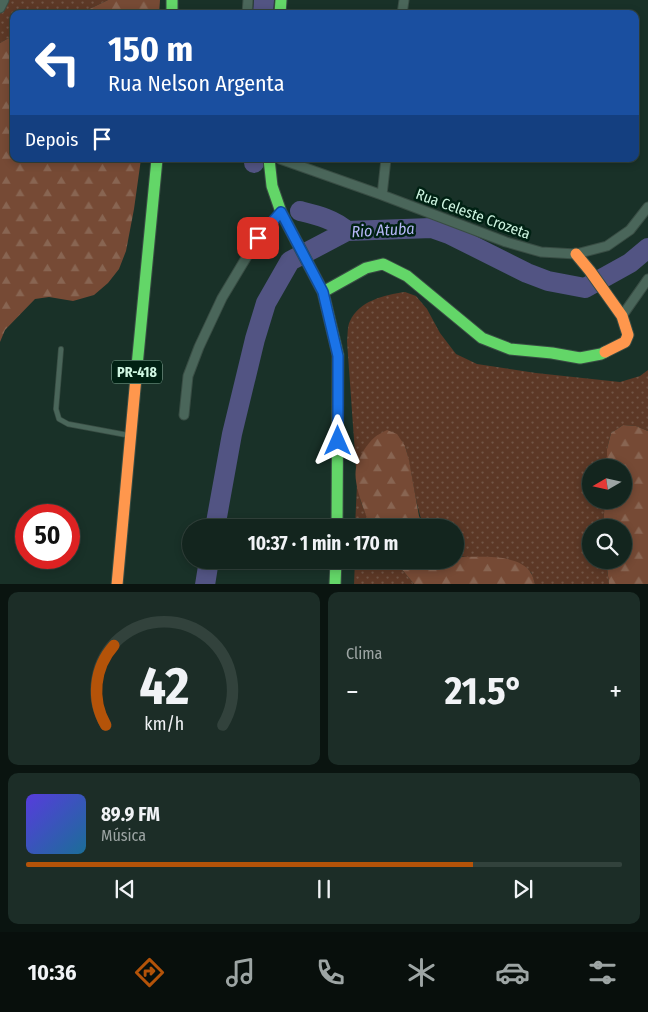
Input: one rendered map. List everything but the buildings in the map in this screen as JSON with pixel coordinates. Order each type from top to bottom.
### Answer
[{"type":"main road","name":"PR-418","points":[[118,584],[130,435],[158,162]]},
{"type":"main road","points":[[269,162],[272,186],[281,212],[323,292],[338,356],[337,519]]},
{"type":"main road","points":[[323,292],[366,268],[383,264],[408,276],[482,338],[510,349],[580,358],[601,354],[625,342],[628,335],[622,316],[576,254]]},
{"type":"main road","points":[[335,584],[336,569]]},
{"type":"street","points":[[0,8],[4,0]]},
{"type":"street","name":"Rua Celeste Crozeta","points":[[288,162],[506,242],[541,252],[576,254],[607,246],[630,230],[648,207]]},
{"type":"street","points":[[382,195],[386,162]]},
{"type":"street","points":[[184,415],[188,376],[199,347],[222,298],[258,238],[281,212]]},
{"type":"street","points":[[622,316],[648,279]]},
{"type":"lane","points":[[61,349],[56,409],[59,419],[68,424],[130,435]]},
{"type":"shaded area","points":[[0,0],[108,0],[87,10],[10,10],[10,37],[0,43]]},
{"type":"shaded area","points":[[405,292],[416,296],[427,309],[440,333],[456,354],[477,364],[536,373],[620,382],[640,376],[648,370],[648,431],[636,426],[623,425],[611,433],[607,449],[607,459],[582,459],[582,509],[604,509],[604,519],[582,519],[582,569],[607,569],[609,584],[535,584],[531,572],[464,557],[464,519],[421,519],[405,446],[362,454],[356,468],[347,341],[348,328],[349,323],[359,308],[373,300]]},
{"type":"shaded area","points":[[357,483],[361,502],[368,519],[355,519]]},
{"type":"shaded area","points":[[355,569],[402,569],[414,584],[354,584]]},
{"type":"green space","points":[[108,0],[160,0],[159,10],[87,10]]},
{"type":"green space","points":[[10,37],[10,162],[141,162],[126,251],[119,269],[108,283],[94,295],[73,301],[49,297],[35,299],[5,330],[0,342],[0,43]]},
{"type":"green space","points":[[623,425],[636,426],[648,431],[648,584],[609,584],[607,569],[632,569],[632,519],[604,519],[604,509],[632,509],[632,459],[607,459],[607,449],[611,433]]},
{"type":"green space","points":[[387,430],[397,434],[405,446],[420,519],[367,519],[357,489],[355,474],[360,456],[376,436]]},
{"type":"green space","points":[[464,557],[490,557],[519,562],[531,573],[535,584],[414,584],[402,569],[464,569]]},
{"type":"waterway","points":[[263,10],[264,0]]},
{"type":"waterway","points":[[300,211],[331,220],[347,231]]},
{"type":"waterway","name":"Rio Atuba","points":[[217,519],[232,434],[255,339],[266,303],[290,261],[347,231],[432,228],[449,234],[527,273],[548,281],[585,288],[630,263],[648,248]]},
{"type":"waterway","name":"Rio Atuba","points":[[205,584],[208,569]]},
{"type":"traffic: fast","points":[[172,0],[172,10]]},
{"type":"traffic: fast","points":[[280,10],[281,0]]},
{"type":"traffic: fast","points":[[137,366],[157,162]]},
{"type":"traffic: fast","points":[[269,162],[272,186],[281,212],[323,292],[338,355],[337,519]]},
{"type":"traffic: fast","points":[[323,292],[366,268],[383,264],[407,276],[482,338],[510,349],[580,358],[605,352]]},
{"type":"traffic: fast","points":[[335,584],[336,569]]},
{"type":"traffic: slow","points":[[576,254],[622,316],[628,335],[625,342],[605,352]]},
{"type":"traffic: slow","points":[[117,584],[137,366]]},
{"type":"route","points":[[258,238],[281,212],[323,292],[338,356],[338,441]]}]
